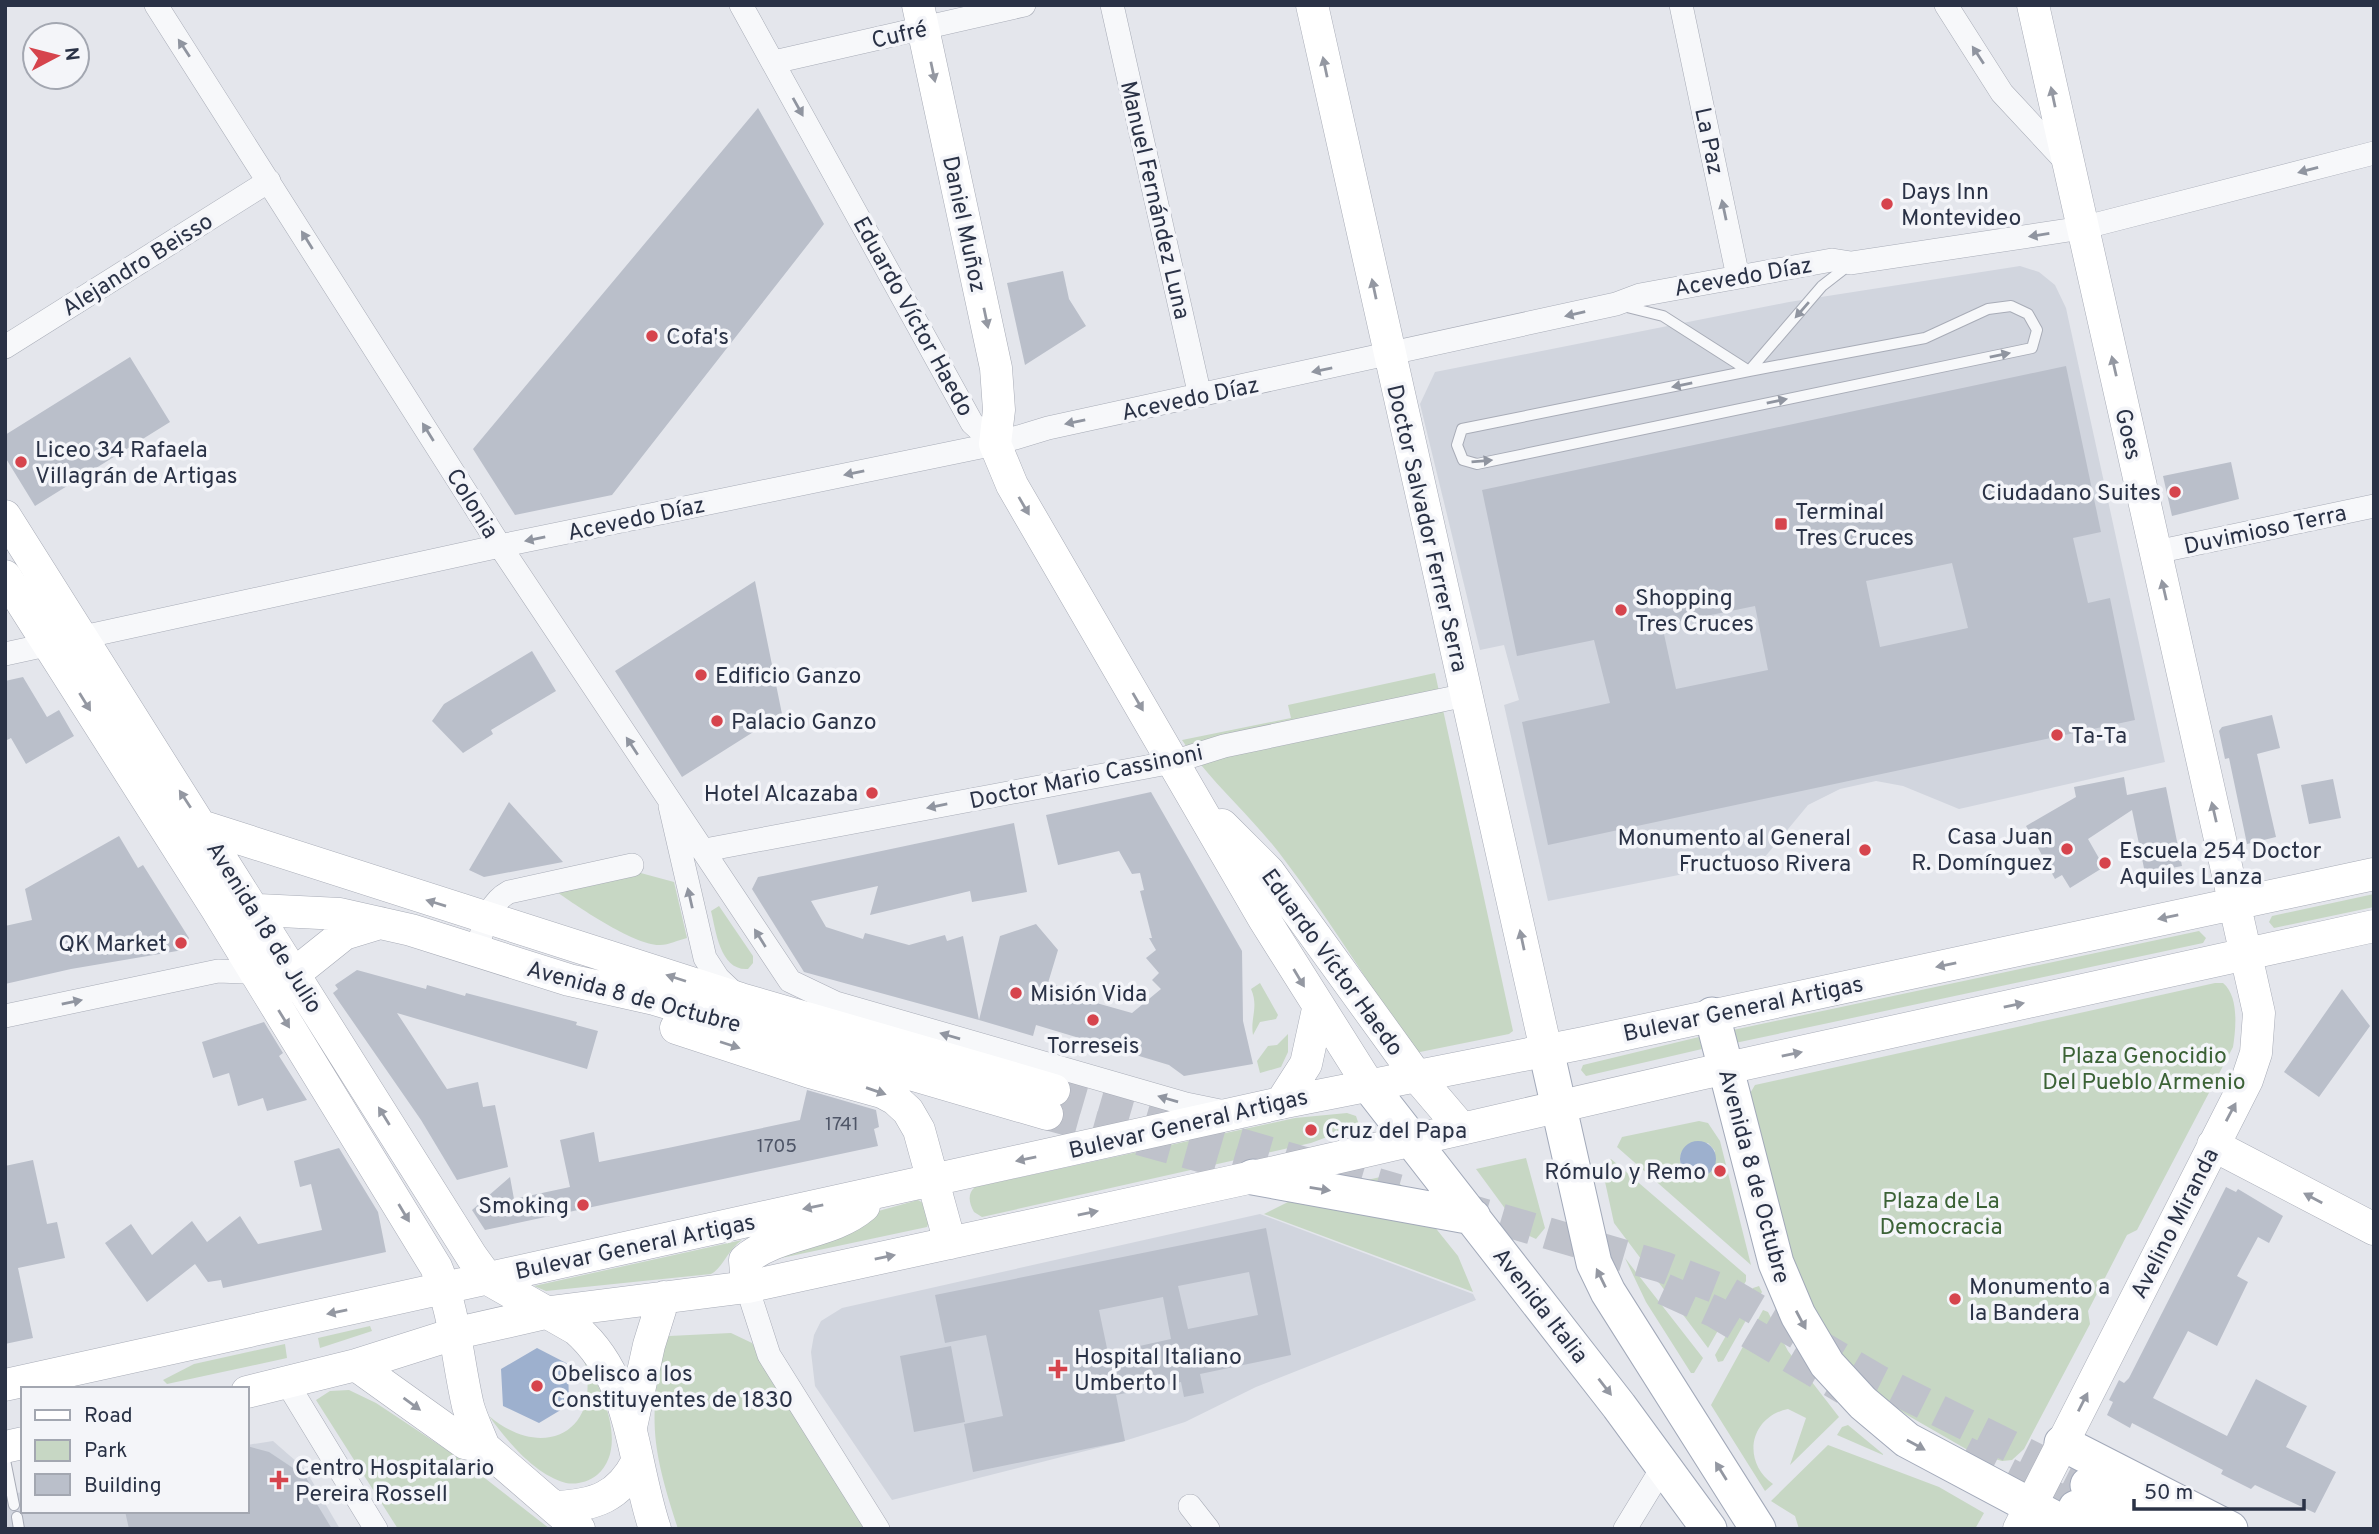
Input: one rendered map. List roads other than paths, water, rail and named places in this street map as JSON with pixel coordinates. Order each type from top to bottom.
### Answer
[{"type":"main road","name":"Doctor Salvador Ferrer Serra","points":[[1312,5],[1546,1050]]},
{"type":"main road","name":"Goes","points":[[2034,5],[2082,229],[2235,902]]},
{"type":"main road","name":"Daniel Muñoz","points":[[921,17],[996,368],[999,410],[995,444]]},
{"type":"main road","name":"Eduardo Víctor Haedo","points":[[995,444],[1012,485],[1173,762],[1318,1009],[1368,1084]]},
{"type":"main road","name":"Avenida 18 de Julio","points":[[5,516],[488,1279],[550,1312]]},
{"type":"main road","name":"Avenida 18 de Julio","points":[[5,576],[216,908],[436,1266],[446,1289],[457,1334]]},
{"type":"main road","name":"Eduardo Víctor Haedo","points":[[1198,804],[1269,872],[1415,1074],[1461,1128]]},
{"type":"main road","name":"Avenida 8 de Octubre","points":[[204,827],[741,999],[1050,1102],[654,999],[600,989],[380,923],[340,914],[216,908]]},
{"type":"main road","name":"Bulevar General Artigas","points":[[5,1385],[1368,1084],[1546,1050],[2374,874]]},
{"type":"main road","name":"Avelino Miranda","points":[[2024,1518],[2248,1080],[2256,1053],[2259,1013],[2235,902]]},
{"type":"main road","points":[[294,974],[344,934],[380,923]]},
{"type":"main road","name":"Bulevar General Artigas","points":[[248,1392],[356,1365],[457,1334],[550,1312],[747,1287],[2374,926]]},
{"type":"main road","points":[[600,989],[654,1020],[810,1072],[881,1091],[895,1099],[908,1111],[919,1129],[950,1243]]},
{"type":"main road","points":[[1281,1103],[1306,1064],[1318,1009]]},
{"type":"main road","name":"Avenida 8 de Octubre","points":[[1712,1015],[1776,1263],[1798,1315],[1827,1364],[1863,1403],[1907,1440],[2024,1518],[2079,1507],[2176,1529]]},
{"type":"main road","points":[[1546,1050],[1594,1262],[1608,1292],[1758,1529]]},
{"type":"main road","name":"Avenida Italia","points":[[1368,1084],[1664,1465],[1709,1529]]},
{"type":"main road","points":[[2213,1145],[2374,1230]]},
{"type":"main road","points":[[1252,1177],[1473,1217]]},
{"type":"main road","points":[[747,1287],[746,1259],[760,1248],[828,1226],[855,1214],[880,1193]]},
{"type":"main road","points":[[631,1427],[649,1345],[664,1297]]},
{"type":"main road","points":[[550,1312],[576,1329],[596,1351],[614,1382],[631,1427],[637,1462],[655,1529]]},
{"type":"main road","points":[[457,1334],[468,1408],[484,1447]]},
{"type":"main road","points":[[356,1365],[465,1443],[484,1447],[557,1507],[579,1529]]},
{"type":"main road","points":[[2062,1443],[2230,1529]]},
{"type":"main road","points":[[557,1507],[587,1504],[608,1496],[621,1488],[637,1462]]},
{"type":"main road","name":"Avenida 8 de Octubre","points":[[2079,1507],[2118,1529]]},
{"type":"street","name":"Colonia","points":[[156,5],[500,546],[669,803],[705,850],[779,969],[803,990],[836,1003],[1139,1091],[1235,1114]]},
{"type":"street","name":"Eduardo Víctor Haedo","points":[[740,5],[774,62],[972,424],[995,444]]},
{"type":"street","name":"Cufré","points":[[774,62],[921,17],[1024,5]]},
{"type":"street","name":"Manuel Fernández Luna","points":[[1112,5],[1200,396]]},
{"type":"street","name":"La Paz","points":[[1681,5],[1738,277]]},
{"type":"street","points":[[1946,5],[2002,93],[2068,164]]},
{"type":"street","name":"Acevedo Díaz","points":[[5,654],[500,546],[995,444],[1048,428],[1389,356],[1616,304],[1640,295],[1832,260],[1851,263],[2082,229],[2374,153]]},
{"type":"street","name":"Alejandro Beisso","points":[[5,347],[269,181]]},
{"type":"street","name":"Duvimioso Terra","points":[[2156,552],[2374,506]]},
{"type":"street","name":"Doctor Mario Cassinoni","points":[[705,850],[1173,762],[1224,746],[1466,695]]},
{"type":"street","name":"Avenida 8 de Octubre","points":[[669,803],[705,958],[718,978],[741,999]]},
{"type":"street","points":[[476,951],[486,919],[498,898],[509,892],[632,865]]},
{"type":"street","points":[[5,1016],[218,971],[294,974]]},
{"type":"street","points":[[747,1287],[769,1355],[878,1529]]},
{"type":"street","points":[[287,1383],[376,1529]]},
{"type":"street","points":[[1625,1529],[1664,1465]]},
{"type":"street","points":[[1190,1506],[1208,1529]]},
{"type":"lane","points":[[1616,304],[1663,316],[1749,371],[1925,338],[1988,309],[2011,306],[2028,314],[2037,331],[2032,348],[1477,464],[1463,460],[1457,445],[1462,429],[1749,371],[1822,286],[1851,263]]},
{"type":"lane","points":[[5,1460],[14,1505]]},
{"type":"water","points":[[1698,1141],[1711,1146],[1716,1159],[1711,1172],[1698,1177],[1685,1172],[1680,1159],[1685,1146]]},
{"type":"water","points":[[537,1348],[568,1364],[569,1405],[539,1423],[503,1406],[501,1369]]},
{"type":"tunnel","points":[[1054,1090],[1398,1190]]},
{"type":"tunnel","points":[[1047,1114],[1251,1170]]},
{"type":"tunnel","points":[[1455,1206],[1663,1267],[1725,1291],[1879,1381],[2088,1485]]},
{"type":"tunnel","points":[[1664,1289],[1715,1312],[1845,1389]]},
{"type":"tunnel","points":[[1965,1452],[2076,1508]]},
{"type":"place","name":"Days Inn Montevideo","points":[[1887,204]]},
{"type":"place","name":"Cofa's","points":[[652,336]]},
{"type":"place","name":"Liceo 34 Rafaela Villagrán de Artigas","points":[[21,462]]},
{"type":"place","name":"Ciudadano Suites","points":[[2175,492]]},
{"type":"place","name":"Terminal Tres Cruces","points":[[1781,524]]},
{"type":"place","name":"Shopping Tres Cruces","points":[[1621,610]]},
{"type":"place","name":"Edificio Ganzo","points":[[701,675]]},
{"type":"place","name":"Palacio Ganzo","points":[[717,721]]},
{"type":"place","name":"Ta-Ta","points":[[2057,735]]},
{"type":"place","name":"Hotel Alcazaba","points":[[872,793]]},
{"type":"place","name":"Casa Juan R. Domínguez","points":[[2067,849]]},
{"type":"place","name":"Monumento al General Fructuoso Rivera","points":[[1865,850]]},
{"type":"place","name":"Escuela 254 Doctor Aquiles Lanza","points":[[2105,863]]},
{"type":"place","name":"QK Market","points":[[181,943]]},
{"type":"place","name":"Misión Vida","points":[[1016,993]]},
{"type":"place","name":"Torreseis","points":[[1093,1020]]},
{"type":"place","name":"Cruz del Papa","points":[[1311,1130]]},
{"type":"place","name":"Rómulo y Remo","points":[[1720,1171]]},
{"type":"place","name":"Smoking","points":[[583,1205]]},
{"type":"place","name":"Monumento a la Bandera","points":[[1955,1299]]},
{"type":"place","name":"Hospital Italiano Umberto I","points":[[1058,1369]]},
{"type":"place","name":"Obelisco a los Constituyentes de 1830","points":[[537,1386]]},
{"type":"place","name":"Centro Hospitalario Pereira Rossell","points":[[279,1480]]},
{"type":"park label","name":"Plaza Genocidio Del Pueblo Armenio","points":[[2144,1068]]},
{"type":"park label","name":"Plaza de La Democracia","points":[[1941,1213]]}]
